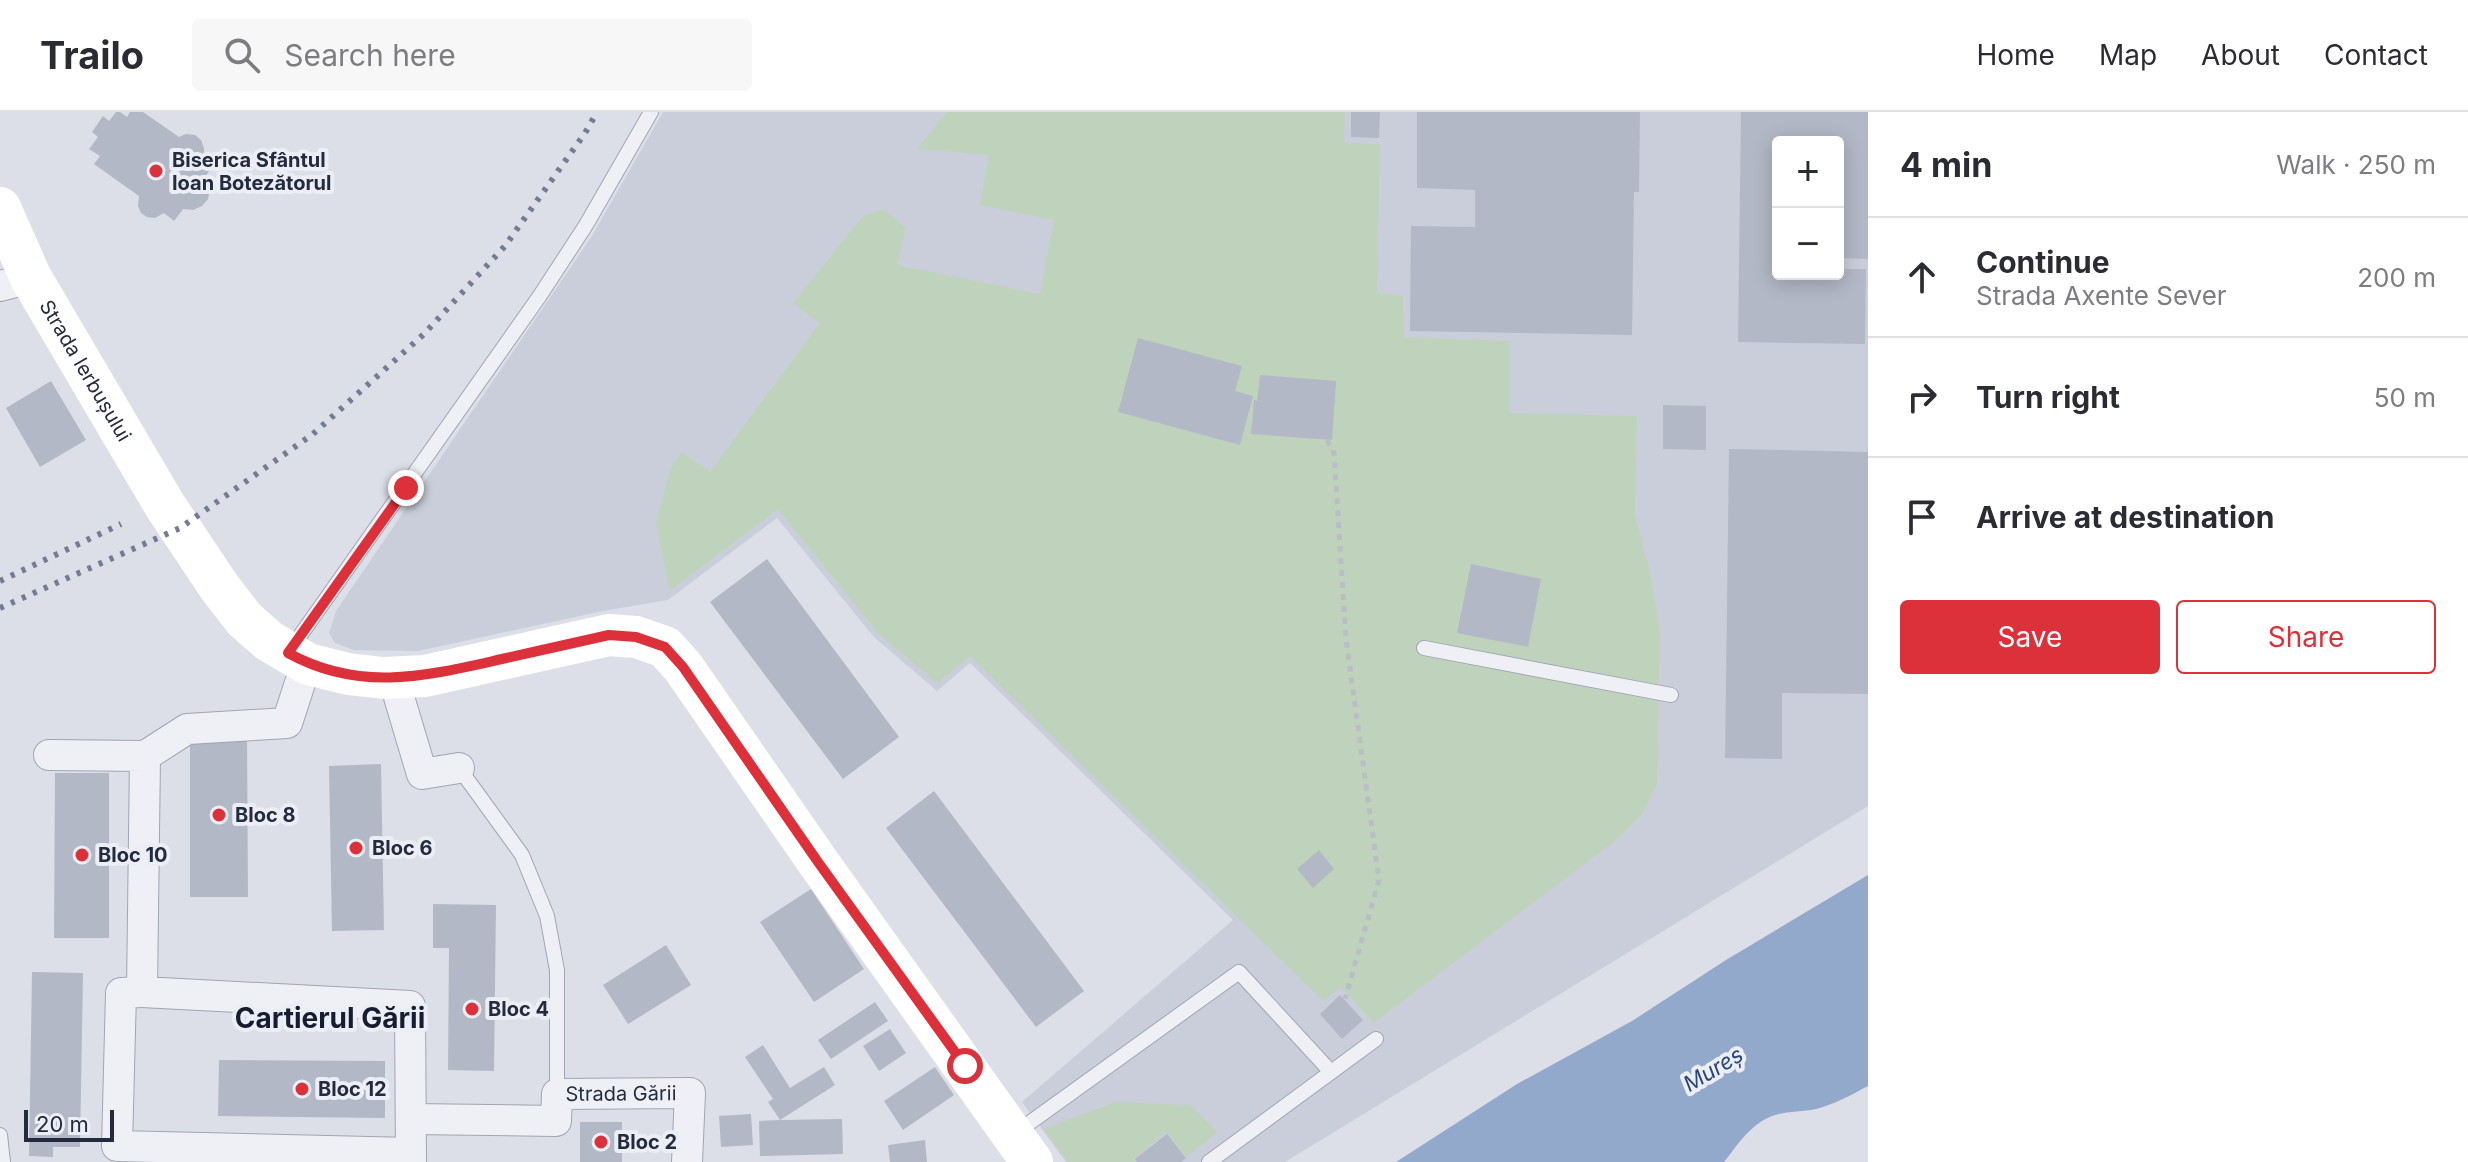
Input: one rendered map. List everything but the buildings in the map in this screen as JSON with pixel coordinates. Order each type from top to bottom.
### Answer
[{"type":"main road","name":"Strada Ierbușului","points":[[0,208],[15,282],[245,620],[294,668],[308,664],[348,674],[384,678],[425,676],[609,635],[636,637],[665,647],[683,667],[1023,1148]]},
{"type":"street","points":[[49,755],[145,756],[187,729],[287,723],[294,668]]},
{"type":"street","points":[[399,697],[422,774],[459,768]]},
{"type":"street","points":[[142,992],[145,756]]},
{"type":"street","points":[[142,992],[410,1006],[411,1157],[117,1146],[121,993],[142,992]]},
{"type":"street","name":"Strada Gării","points":[[411,1119],[556,1121],[557,1094],[690,1093],[687,1162]]},
{"type":"lane","points":[[294,668],[586,225],[651,112]]},
{"type":"lane","points":[[1424,648],[1671,695]]},
{"type":"lane","points":[[459,768],[522,855],[547,916],[557,970],[557,1094]]},
{"type":"lane","points":[[1023,1148],[1239,972],[1331,1072]]},
{"type":"lane","points":[[1209,1162],[1376,1039]]},
{"type":"lane","points":[[0,1135],[3,1162]]},
{"type":"path","points":[[1327,440],[1334,453],[1346,639],[1379,880],[1345,999]]},
{"type":"shaded area","points":[[663,112],[1868,112],[1868,806],[1285,1162],[1066,1162],[1022,1102],[1233,920],[970,663],[937,691],[874,637],[777,518],[668,600],[418,651],[354,650],[335,643],[329,633],[336,611],[592,236]]},
{"type":"green space","points":[[947,112],[1345,112],[1344,143],[1380,144],[1377,293],[1403,296],[1404,337],[1510,341],[1510,413],[1637,416],[1635,516],[1650,571],[1660,633],[1657,784],[1643,813],[1620,837],[1374,1023],[1341,987],[1323,1001],[970,656],[937,683],[878,633],[778,509],[670,591],[656,523],[670,470],[682,452],[710,472],[820,323],[793,303],[863,216],[884,209],[906,228],[897,265],[1040,294],[1054,220],[980,205],[989,155],[917,149]]},
{"type":"green space","points":[[1116,1102],[1191,1105],[1217,1132],[1187,1157],[1166,1132],[1134,1159],[1136,1162],[1068,1162],[1044,1129]]},
{"type":"water","name":"Mureș","points":[[1868,875],[1868,1086],[1823,1107],[1768,1117],[1746,1135],[1724,1162],[1396,1162],[1517,1084],[1632,1021],[1726,960]]},
{"type":"railway","points":[[0,608],[180,528],[313,434],[424,334],[505,246],[597,112]]},
{"type":"railway","points":[[0,581],[121,524]]},
{"type":"place","name":"Biserica Sfântul Ioan Botezătorul","points":[[156,171]]},
{"type":"place","name":"Bloc 8","points":[[219,815]]},
{"type":"place","name":"Bloc 6","points":[[356,848]]},
{"type":"place","name":"Bloc 10","points":[[82,855]]},
{"type":"place","name":"Bloc 4","points":[[472,1009]]},
{"type":"place","name":"Bloc 12","points":[[302,1089]]},
{"type":"place","name":"Bloc 2","points":[[601,1142]]},
{"type":"district","name":"Cartierul Gării","points":[[330,1018]]},
{"type":"route","points":[[406,488],[288,653],[308,664],[348,674],[384,678],[425,676],[609,635],[636,637],[665,647],[683,667],[965,1066]]}]
